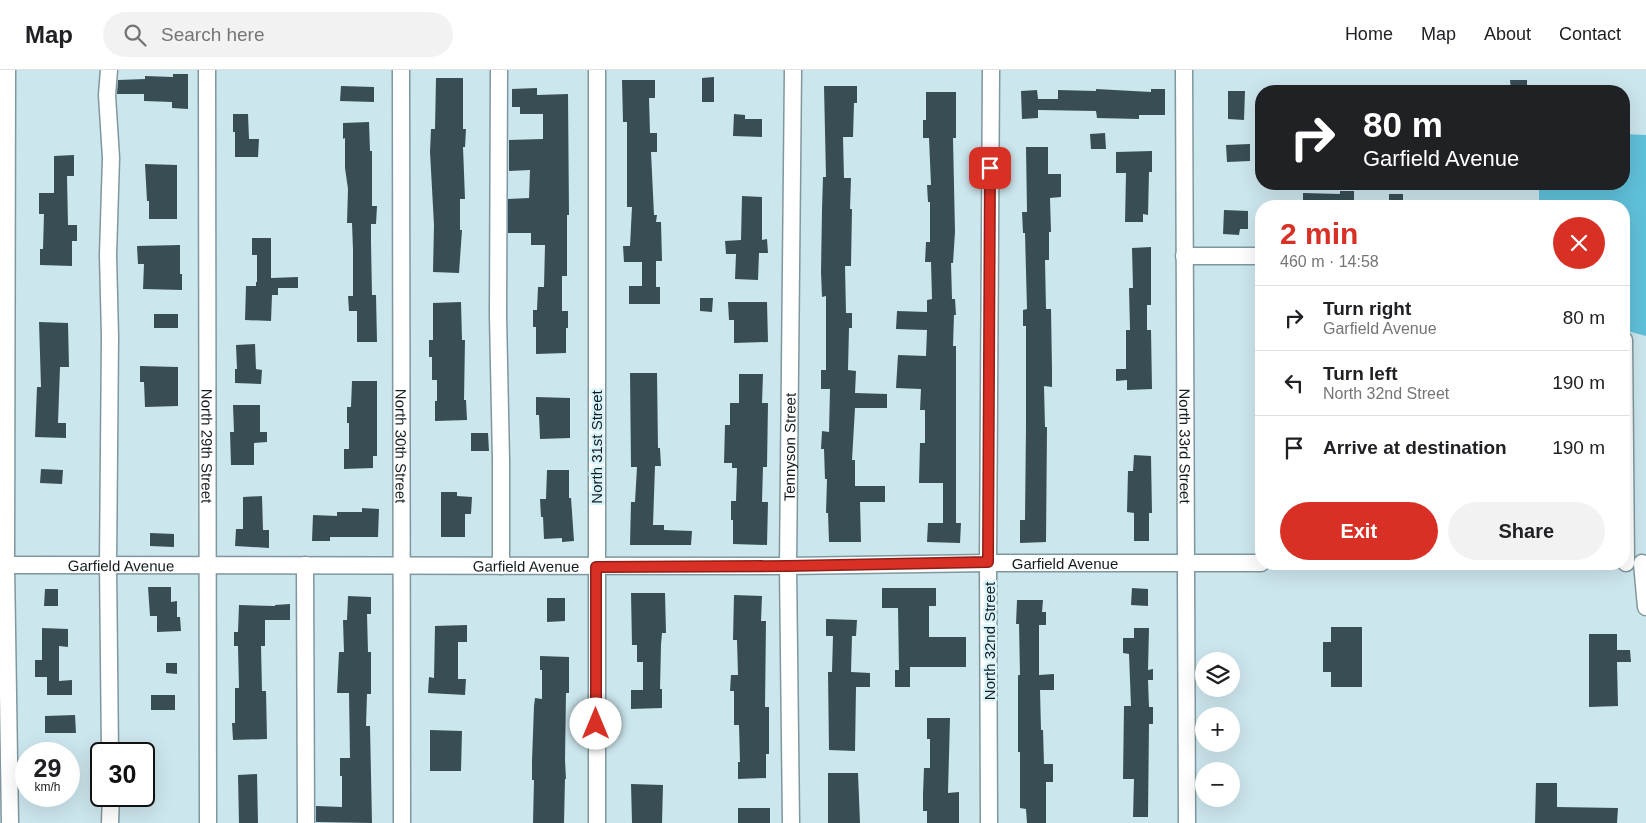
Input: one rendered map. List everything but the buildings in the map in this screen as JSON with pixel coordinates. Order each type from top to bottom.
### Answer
[{"type":"street","points":[[7,70],[3,565],[10,823]]},
{"type":"street","points":[[109,70],[107,95],[111,158],[108,255],[110,336],[108,565],[110,742]]},
{"type":"street","name":"North 29th Street","points":[[207,70],[208,823]]},
{"type":"street","name":"North 30th Street","points":[[401,70],[402,823]]},
{"type":"street","points":[[499,70],[498,316],[501,566]]},
{"type":"street","name":"North 31st Street","points":[[597,70],[597,823]]},
{"type":"street","name":"Tennyson Street","points":[[791,823],[788,566],[793,70]]},
{"type":"street","name":"North 32nd Street","points":[[989,823],[988,562],[991,70]]},
{"type":"street","name":"North 33rd Street","points":[[1184,70],[1187,823]]},
{"type":"street","points":[[1184,256],[1255,256]]},
{"type":"street","points":[[1630,474],[1634,563],[1646,607]]},
{"type":"street","name":"Garfield Avenue","points":[[3,565],[596,567],[988,562],[1255,563]]},
{"type":"street","points":[[306,566],[306,823]]},
{"type":"street","points":[[110,823],[111,807]]},
{"type":"shaded area","points":[[1630,134],[1646,135],[1646,336],[1630,332],[1630,200],[1539,200],[1539,190],[1630,190]]},
{"type":"route","points":[[596,724],[596,567],[988,562],[990,168]]}]
